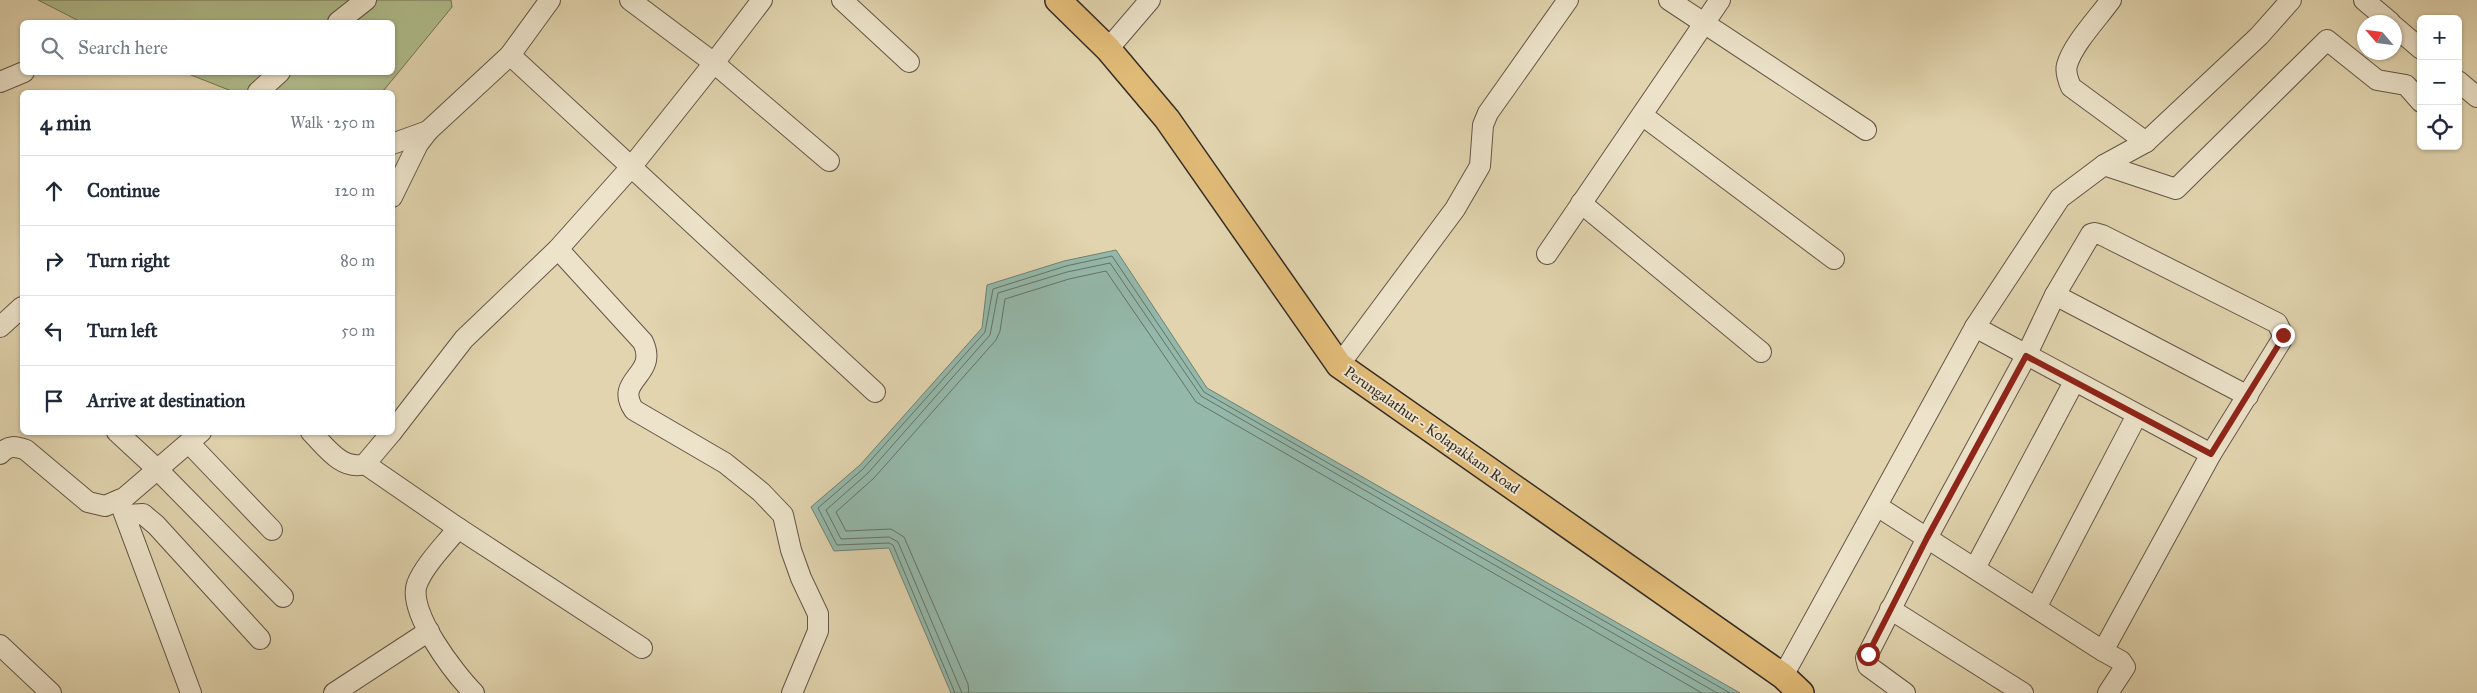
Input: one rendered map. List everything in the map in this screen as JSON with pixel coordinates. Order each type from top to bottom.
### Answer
[{"type":"main road","name":"Perungalathur - Kolapakkam Road","points":[[1058,0],[1108,49],[1166,119],[1339,365],[1783,676],[1801,693]]},
{"type":"street","points":[[341,20],[366,0]]},
{"type":"street","points":[[395,190],[418,144],[428,130],[510,55],[550,0]]},
{"type":"street","points":[[630,0],[714,63],[829,161]]},
{"type":"street","points":[[395,428],[464,339],[558,249],[632,166],[762,0]]},
{"type":"street","points":[[842,0],[909,62]]},
{"type":"street","points":[[1108,49],[1150,0]]},
{"type":"street","points":[[1339,365],[1455,209],[1480,166],[1483,126],[1488,113],[1568,0]]},
{"type":"street","points":[[1668,0],[1866,130]]},
{"type":"street","points":[[1547,254],[1720,0]]},
{"type":"street","points":[[2111,0],[2073,54],[2067,66],[2067,78],[2071,87],[2146,142]]},
{"type":"street","points":[[1783,676],[1975,327],[2060,198],[2104,165],[2146,142],[2259,36],[2291,0]]},
{"type":"street","points":[[2364,0],[2382,15]]},
{"type":"street","points":[[2402,33],[2417,46]]},
{"type":"street","points":[[2104,165],[2176,189],[2327,40],[2377,80],[2406,85],[2417,97]]},
{"type":"street","points":[[510,55],[875,392]]},
{"type":"street","points":[[0,82],[20,74]]},
{"type":"street","points":[[260,90],[277,75]]},
{"type":"street","points":[[2462,84],[2477,97]]},
{"type":"street","points":[[1642,115],[1834,259]]},
{"type":"street","points":[[395,143],[428,130]]},
{"type":"street","points":[[1581,202],[1761,352]]},
{"type":"street","points":[[1905,693],[1866,662],[1866,658],[1927,538],[2026,356],[2055,295],[2086,239],[2095,233],[2277,323],[2283,335],[2248,396],[2211,454],[2103,651]]},
{"type":"street","points":[[558,249],[643,342],[648,360],[630,386],[628,395],[634,410],[725,463],[761,492],[783,515],[791,550],[801,578],[818,614],[818,631],[792,693]]},
{"type":"street","points":[[2055,295],[2248,396]]},
{"type":"street","points":[[0,327],[20,309]]},
{"type":"street","points":[[1975,327],[2074,382],[2211,454]]},
{"type":"street","points":[[1974,568],[2074,382]]},
{"type":"street","points":[[2036,608],[2136,415]]},
{"type":"street","points":[[120,435],[158,470],[283,597]]},
{"type":"street","points":[[314,435],[342,463],[351,466],[365,464],[389,435]]},
{"type":"street","points":[[122,507],[158,470],[195,438],[272,530]]},
{"type":"street","points":[[0,454],[6,448],[15,446],[21,448],[88,502],[122,507],[143,514],[156,525],[260,639]]},
{"type":"street","points":[[365,464],[458,528],[642,648]]},
{"type":"street","points":[[1877,506],[2121,661],[2124,666],[2108,693]]},
{"type":"street","points":[[122,507],[191,693]]},
{"type":"street","points":[[458,528],[424,573],[418,584],[416,601],[429,632],[453,668],[474,693]]},
{"type":"street","points":[[1890,609],[2023,693]]},
{"type":"street","points":[[334,693],[429,632]]},
{"type":"street","points":[[0,645],[51,693]]},
{"type":"green space","points":[[38,0],[451,0],[452,7],[384,90],[229,90],[191,75],[395,75],[395,20],[77,20]]},
{"type":"water","points":[[1116,250],[1207,388],[1740,693],[951,693],[889,548],[834,551],[811,507],[860,465],[982,328],[987,285],[1064,261]]},
{"type":"route","points":[[1868,654],[1927,538],[2026,356],[2211,454],[2248,396],[2283,335]]}]
